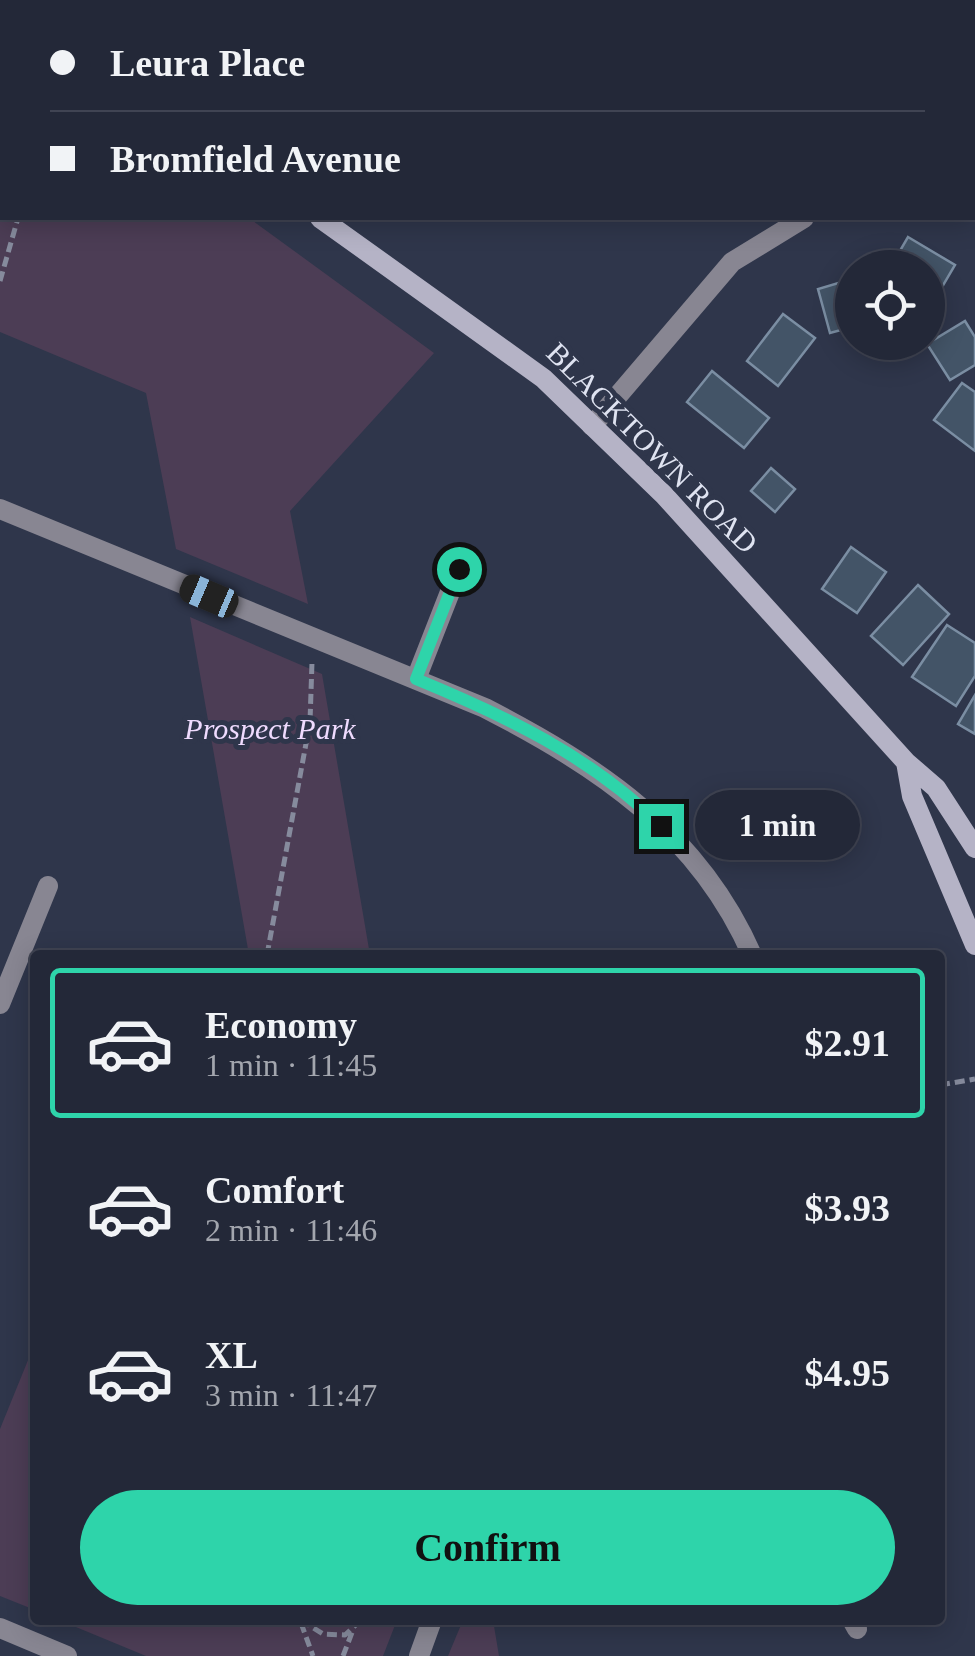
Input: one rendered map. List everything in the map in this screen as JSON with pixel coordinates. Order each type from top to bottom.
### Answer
[{"type":"main road","name":"BLACKTOWN ROAD","points":[[323,220],[516,354],[664,495],[906,762],[936,788],[975,848]]},
{"type":"main road","name":"BLACKTOWN ROAD","points":[[906,762],[912,796],[975,945]]},
{"type":"street","points":[[592,426],[732,262],[801,220]]},
{"type":"street","points":[[0,509],[485,708],[607,776],[685,850],[722,900],[749,950]]},
{"type":"street","points":[[416,679],[459,569]]},
{"type":"street","points":[[0,1004],[48,886]]},
{"type":"street","points":[[419,1656],[430,1625]]},
{"type":"street","points":[[0,1628],[67,1656]]},
{"type":"path","points":[[0,281],[17,220]]},
{"type":"path","points":[[268,950],[310,722],[314,640]]},
{"type":"path","points":[[945,1084],[975,1080]]},
{"type":"path","points":[[303,1625],[312,1656]]},
{"type":"path","points":[[309,1625],[323,1634],[346,1635],[357,1625]]},
{"type":"path","points":[[344,1656],[354,1628]]},
{"type":"green space","points":[[0,220],[252,220],[434,353],[290,511],[308,604],[176,549],[146,393],[0,332]]},
{"type":"green space","name":"Prospect Park","points":[[190,617],[322,674],[369,950],[248,950]]},
{"type":"green space","points":[[30,1355],[30,1608],[0,1596],[0,1429]]},
{"type":"green space","points":[[71,1625],[395,1625],[383,1656],[146,1656]]},
{"type":"green space","points":[[461,1625],[494,1625],[499,1656],[448,1656]]},
{"type":"building","points":[[908,237],[930,250],[900,250]]},
{"type":"building","points":[[945,259],[955,265],[945,282]]},
{"type":"building","points":[[835,284],[835,332],[830,333],[818,289]]},
{"type":"building","points":[[783,314],[815,338],[778,386],[747,361]]},
{"type":"building","points":[[965,321],[975,337],[975,365],[950,380],[937,360],[945,360],[945,333]]},
{"type":"building","points":[[712,371],[769,418],[744,448],[687,402]]},
{"type":"building","points":[[962,383],[975,392],[975,451],[934,420]]},
{"type":"building","points":[[771,468],[795,489],[775,512],[751,491]]},
{"type":"building","points":[[851,547],[886,572],[857,613],[822,589]]},
{"type":"building","points":[[918,585],[949,614],[903,665],[871,636]]},
{"type":"building","points":[[947,625],[975,643],[975,676],[956,706],[912,677]]},
{"type":"building","points":[[975,695],[975,734],[958,724]]},
{"type":"route","points":[[459,569],[416,679],[552,742],[607,776],[661,826]]}]
